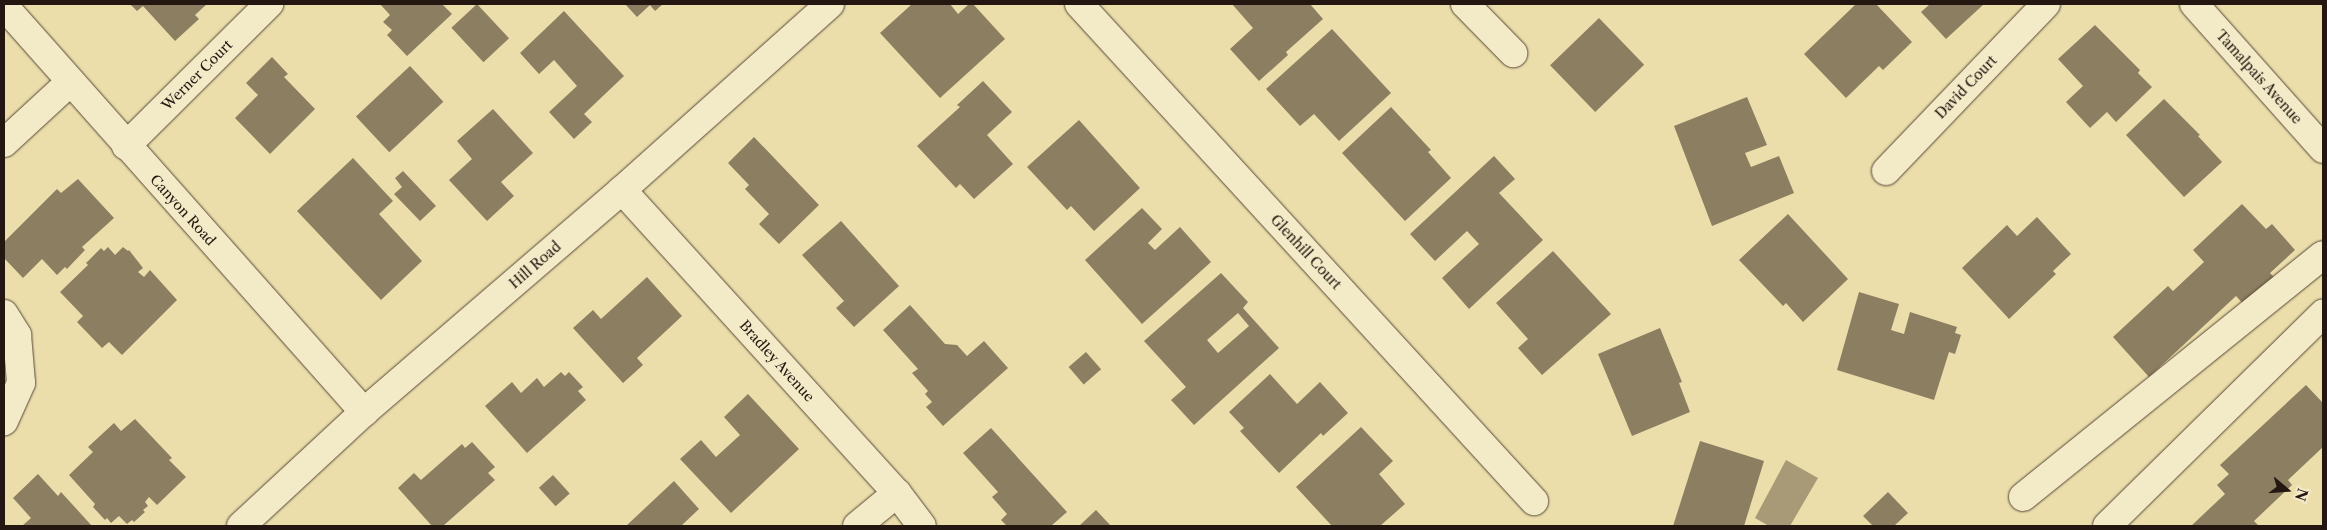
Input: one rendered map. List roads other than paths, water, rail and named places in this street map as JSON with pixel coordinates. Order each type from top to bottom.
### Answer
[{"type":"street","name":"Werner Court","points":[[126,146],[269,4]]},
{"type":"street","name":"Hill Road","points":[[241,526],[364,412],[622,190],[830,4]]},
{"type":"street","name":"Glenhill Court","points":[[1079,4],[1534,501]]},
{"type":"street","points":[[1465,4],[1512,53]]},
{"type":"street","name":"David Court","points":[[1886,171],[2046,4]]},
{"type":"street","name":"Tamalpais Avenue","points":[[2194,4],[2323,150]]},
{"type":"street","name":"Canyon Road","points":[[4,6],[126,146],[364,412]]},
{"type":"street","points":[[4,143],[70,82]]},
{"type":"street","name":"Bradley Avenue","points":[[622,190],[896,493],[922,526]]},
{"type":"street","points":[[2023,497],[2323,255]]},
{"type":"street","points":[[4,314],[17,334],[21,383],[4,420]]},
{"type":"street","points":[[2107,526],[2323,314]]},
{"type":"street","points":[[857,526],[896,493]]}]
